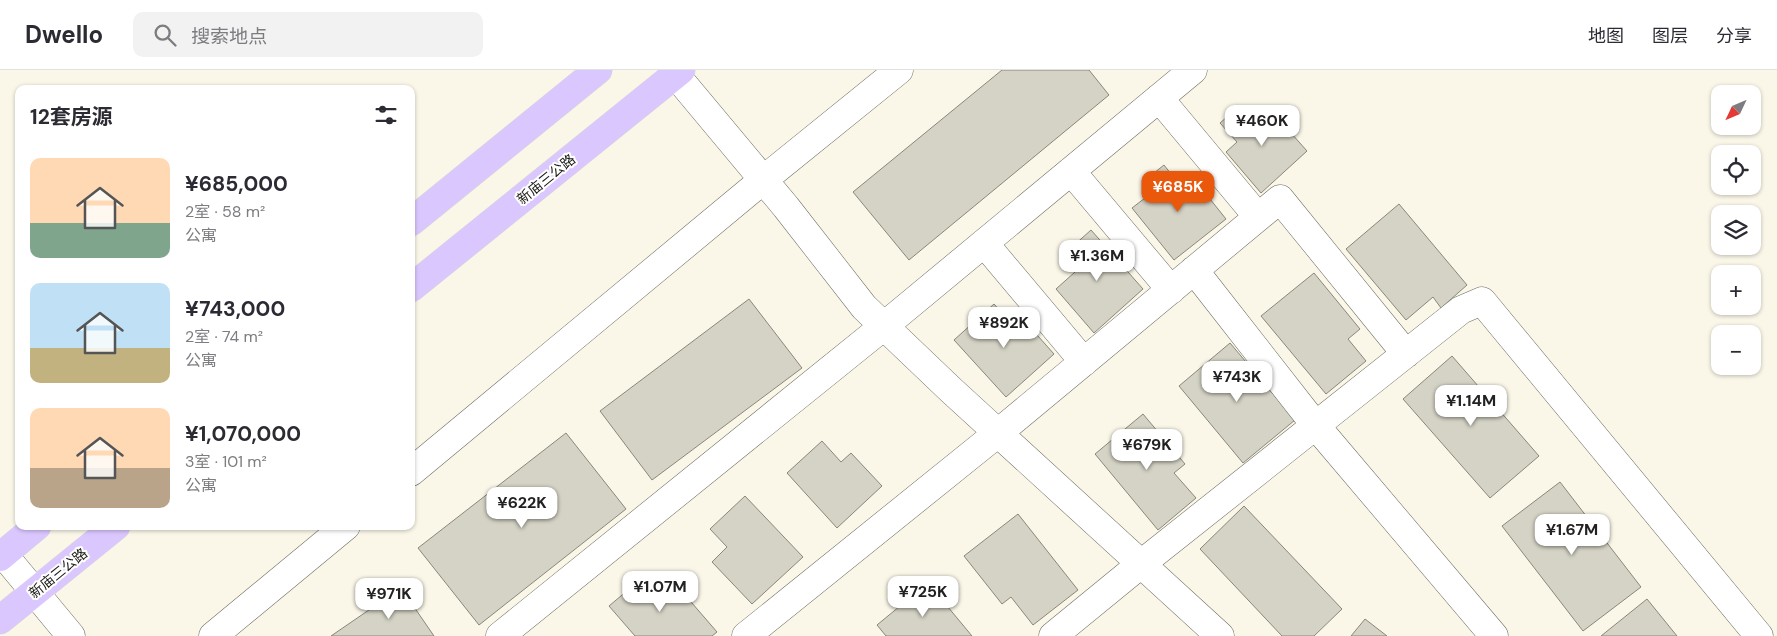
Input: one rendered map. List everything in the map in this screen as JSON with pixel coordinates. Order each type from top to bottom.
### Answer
[{"type":"main road","points":[[415,219],[598,70]]},
{"type":"main road","name":"新庙三公路","points":[[415,285],[678,72]]},
{"type":"main road","points":[[2,555],[32,530]]},
{"type":"main road","name":"新庙三公路","points":[[0,620],[111,530]]},
{"type":"lane","points":[[415,469],[763,180],[899,70]]},
{"type":"lane","points":[[500,636],[884,326],[1193,70]]},
{"type":"lane","points":[[678,72],[864,307],[998,433],[1220,636]]},
{"type":"lane","points":[[1158,98],[1258,217]]},
{"type":"lane","points":[[1071,171],[1171,290]]},
{"type":"lane","points":[[746,636],[998,433],[1280,199],[1406,354]]},
{"type":"lane","points":[[984,243],[1084,362]]},
{"type":"lane","points":[[1194,270],[1316,426],[1494,636]]},
{"type":"lane","points":[[1053,636],[1461,310],[1482,301],[1759,636]]},
{"type":"lane","points":[[213,636],[341,530]]},
{"type":"lane","points":[[2,555],[70,636]]},
{"type":"building","points":[[1002,70],[1089,70],[1109,95],[909,260],[853,192]]},
{"type":"building","points":[[1267,106],[1307,151],[1261,193],[1226,152],[1237,142],[1220,123],[1234,111],[1246,125]]},
{"type":"building","points":[[1164,165],[1182,188],[1194,179],[1226,219],[1174,260],[1132,208],[1158,188],[1149,177]]},
{"type":"building","points":[[1399,204],[1467,285],[1441,308],[1433,297],[1406,320],[1346,249]]},
{"type":"building","points":[[1091,230],[1143,289],[1094,333],[1056,289],[1075,272],[1062,256]]},
{"type":"building","points":[[1314,273],[1360,329],[1348,339],[1366,361],[1326,394],[1261,316]]},
{"type":"building","points":[[749,299],[802,368],[652,480],[600,411]]},
{"type":"building","points":[[994,304],[1013,325],[1021,317],[1054,354],[1006,397],[954,340]]},
{"type":"building","points":[[1230,343],[1295,420],[1243,463],[1179,386]]},
{"type":"building","points":[[1452,356],[1539,456],[1490,498],[1403,399]]},
{"type":"building","points":[[1143,414],[1185,464],[1174,473],[1196,498],[1158,530],[1095,454]]},
{"type":"building","points":[[566,433],[626,509],[479,625],[418,548]]},
{"type":"building","points":[[822,441],[841,462],[851,453],[882,486],[837,528],[787,473]]},
{"type":"building","points":[[1560,482],[1641,587],[1583,631],[1502,526]]},
{"type":"building","points":[[745,496],[803,557],[752,604],[712,562],[727,547],[710,529]]},
{"type":"building","points":[[1244,506],[1342,609],[1314,636],[1282,636],[1200,549]]},
{"type":"building","points":[[1018,514],[1078,590],[1033,625],[1011,597],[1002,604],[964,556]]},
{"type":"building","points":[[647,574],[667,598],[679,588],[717,632],[712,636],[635,636],[609,606]]},
{"type":"building","points":[[928,583],[972,636],[886,636],[877,625]]},
{"type":"building","points":[[401,588],[434,636],[331,636]]},
{"type":"building","points":[[1647,599],[1677,636],[1601,636]]},
{"type":"building","points":[[1365,619],[1387,636],[1351,636]]}]
